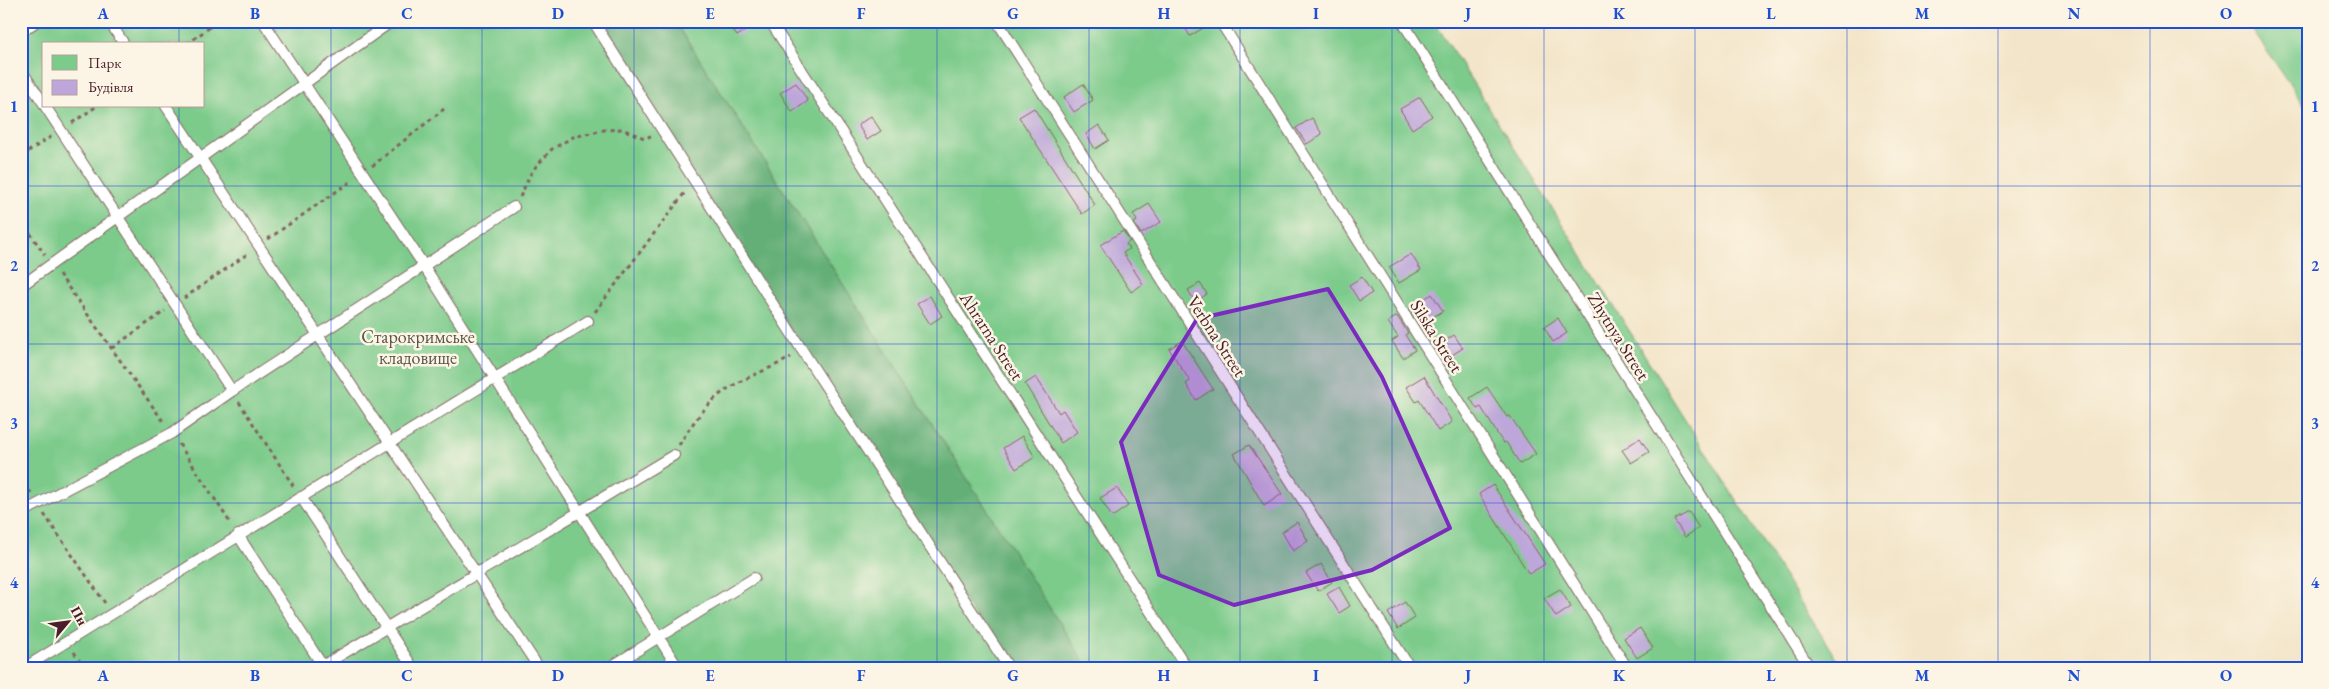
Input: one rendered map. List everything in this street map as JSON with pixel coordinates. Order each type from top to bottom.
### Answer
[{"type":"lane","points":[[21,32],[37,21]]},
{"type":"lane","points":[[109,21],[123,42]]},
{"type":"lane","points":[[263,21],[424,266],[678,668]]},
{"type":"lane","points":[[21,286],[392,21]]},
{"type":"lane","points":[[593,21],[802,350],[1008,668]]},
{"type":"lane","name":"Ahrarna Street","points":[[770,21],[1187,668]]},
{"type":"lane","name":"Verbna Street","points":[[997,21],[1410,668]]},
{"type":"lane","name":"Silska Street","points":[[1220,21],[1627,668]]},
{"type":"lane","name":"Zhytnya Street","points":[[1402,21],[1810,668]]},
{"type":"lane","points":[[21,70],[42,102]]},
{"type":"lane","points":[[46,108],[232,391]]},
{"type":"lane","points":[[167,108],[539,668]]},
{"type":"lane","points":[[21,513],[172,433],[232,391],[514,207]]},
{"type":"lane","points":[[24,668],[588,321]]},
{"type":"lane","points":[[238,535],[322,667],[674,455]]},
{"type":"lane","points":[[301,497],[413,668]]},
{"type":"lane","points":[[609,668],[754,578]]},
{"type":"path","points":[[190,42],[218,21]]},
{"type":"path","points":[[112,348],[363,173],[444,109]]},
{"type":"path","points":[[514,207],[532,171],[552,149],[573,136],[604,130],[622,129],[644,138],[664,132]]},
{"type":"path","points":[[588,321],[683,194],[696,183]]},
{"type":"path","points":[[21,220],[172,433],[238,535]]},
{"type":"path","points":[[674,455],[695,421],[712,402],[733,385],[781,363],[802,350]]},
{"type":"path","points":[[232,391],[301,497]]},
{"type":"path","points":[[21,477],[37,504],[112,613]]},
{"type":"path","points":[[66,642],[84,668]]},
{"type":"highlighted area","points":[[1328,289],[1382,377],[1450,528],[1372,570],[1234,605],[1159,575],[1121,442],[1197,319]]},
{"type":"green space","name":"Старокримське кладовище","points":[[21,21],[593,21],[1009,668],[21,668]]},
{"type":"green space","points":[[593,21],[675,21],[1088,668],[1009,668]]},
{"type":"green space","points":[[675,21],[1434,21],[1842,668],[1088,668]]},
{"type":"green space","points":[[2246,21],[2308,21],[2308,110]]},
{"type":"building","points":[[727,21],[761,21],[737,36]]},
{"type":"building","points":[[1181,21],[1213,21],[1213,22],[1190,36]]},
{"type":"building","points":[[796,83],[808,101],[792,112],[780,93]]},
{"type":"building","points":[[1083,84],[1093,100],[1074,112],[1064,97]]},
{"type":"building","points":[[1420,97],[1432,116],[1412,129],[1400,109]]},
{"type":"building","points":[[1034,108],[1095,205],[1082,214],[1019,117]]},
{"type":"building","points":[[871,116],[881,131],[867,140],[858,125]]},
{"type":"building","points":[[1312,118],[1322,134],[1307,144],[1296,128]]},
{"type":"building","points":[[1099,125],[1109,140],[1095,149],[1086,134]]},
{"type":"building","points":[[1149,204],[1161,222],[1141,234],[1134,223],[1137,221],[1133,214]]},
{"type":"building","points":[[1123,231],[1130,241],[1126,244],[1129,249],[1123,253],[1143,284],[1131,292],[1100,245]]},
{"type":"building","points":[[1411,254],[1421,270],[1399,283],[1389,267]]},
{"type":"building","points":[[1362,277],[1372,293],[1359,301],[1349,285]]},
{"type":"building","points":[[1200,283],[1207,294],[1195,302],[1188,290]]},
{"type":"building","points":[[1432,294],[1443,311],[1420,325],[1409,308]]},
{"type":"building","points":[[930,296],[942,316],[930,324],[917,304]]},
{"type":"building","points":[[1397,316],[1408,333],[1405,335],[1415,350],[1403,358],[1392,341],[1398,337],[1388,322]]},
{"type":"building","points":[[1558,318],[1567,333],[1553,342],[1544,327]]},
{"type":"building","points":[[1454,335],[1463,348],[1444,360],[1436,347]]},
{"type":"building","points":[[1182,341],[1213,389],[1196,400],[1186,384],[1190,381],[1169,349]]},
{"type":"building","points":[[1424,376],[1452,422],[1438,431],[1419,400],[1416,402],[1406,387]]},
{"type":"building","points":[[1036,377],[1059,413],[1063,410],[1077,432],[1061,443],[1025,384]]},
{"type":"building","points":[[1487,387],[1507,417],[1510,416],[1536,454],[1520,464],[1506,442],[1503,443],[1481,407],[1477,409],[1470,398]]},
{"type":"building","points":[[1022,436],[1035,457],[1016,469],[1003,448]]},
{"type":"building","points":[[1640,438],[1649,452],[1631,463],[1622,450]]},
{"type":"building","points":[[1249,445],[1282,494],[1264,506],[1234,454]]},
{"type":"building","points":[[1493,485],[1545,564],[1529,574],[1479,494]]},
{"type":"building","points":[[1117,488],[1128,506],[1112,517],[1100,498]]},
{"type":"building","points":[[1689,512],[1699,528],[1685,537],[1674,520]]},
{"type":"building","points":[[1297,522],[1308,541],[1293,551],[1282,532]]},
{"type":"building","points":[[1321,564],[1332,582],[1318,591],[1306,573]]},
{"type":"building","points":[[1339,587],[1350,606],[1339,613],[1327,594]]},
{"type":"building","points":[[1560,589],[1571,607],[1556,617],[1544,598]]},
{"type":"building","points":[[1405,602],[1415,618],[1398,629],[1388,613]]},
{"type":"building","points":[[1640,628],[1653,648],[1637,658],[1624,638]]}]
